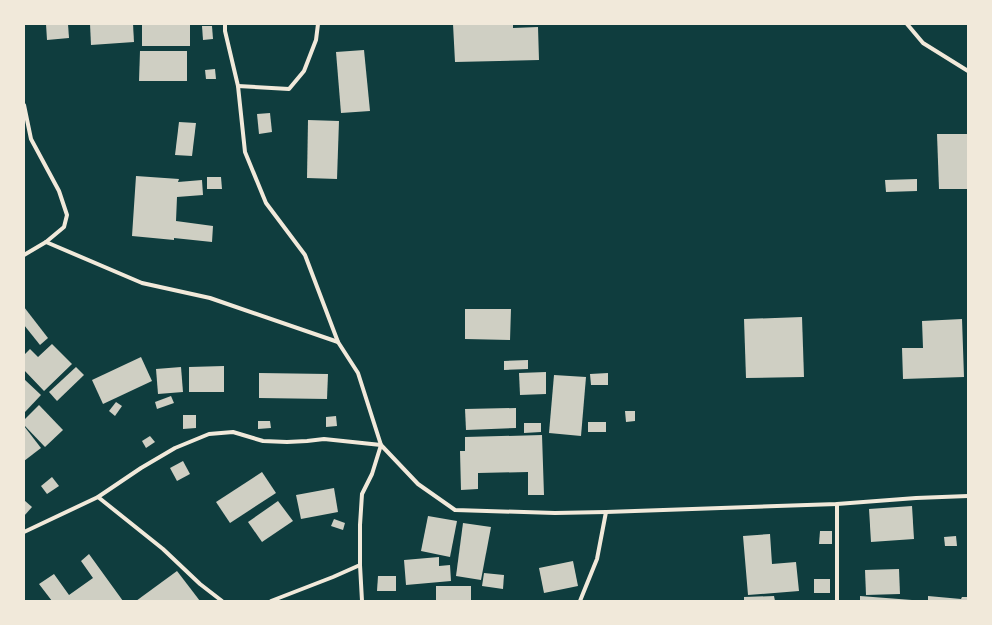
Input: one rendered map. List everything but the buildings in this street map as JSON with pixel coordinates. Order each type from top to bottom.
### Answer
[{"type":"street","points":[[225,24],[238,86],[245,152],[266,203],[305,255],[338,342],[358,373],[381,445],[418,484],[455,510],[555,513],[606,512],[837,504],[968,496]]},
{"type":"street","points":[[238,86],[289,89],[304,72],[316,40],[318,24]]},
{"type":"street","points":[[907,24],[924,43],[968,71]]},
{"type":"street","points":[[24,105],[31,139],[59,191],[67,215],[64,227],[46,242],[24,255]]},
{"type":"street","points":[[46,242],[142,283],[210,298],[338,342]]},
{"type":"street","points":[[24,532],[98,497],[174,448],[209,434],[233,432],[263,441],[287,442],[324,439],[381,445]]},
{"type":"street","points":[[362,601],[360,525],[362,494],[372,474],[381,445]]},
{"type":"street","points":[[98,497],[163,549],[200,584],[222,601]]},
{"type":"street","points":[[837,504],[837,601]]},
{"type":"street","points":[[580,601],[597,559],[606,512]]},
{"type":"street","points":[[271,601],[360,565]]}]
